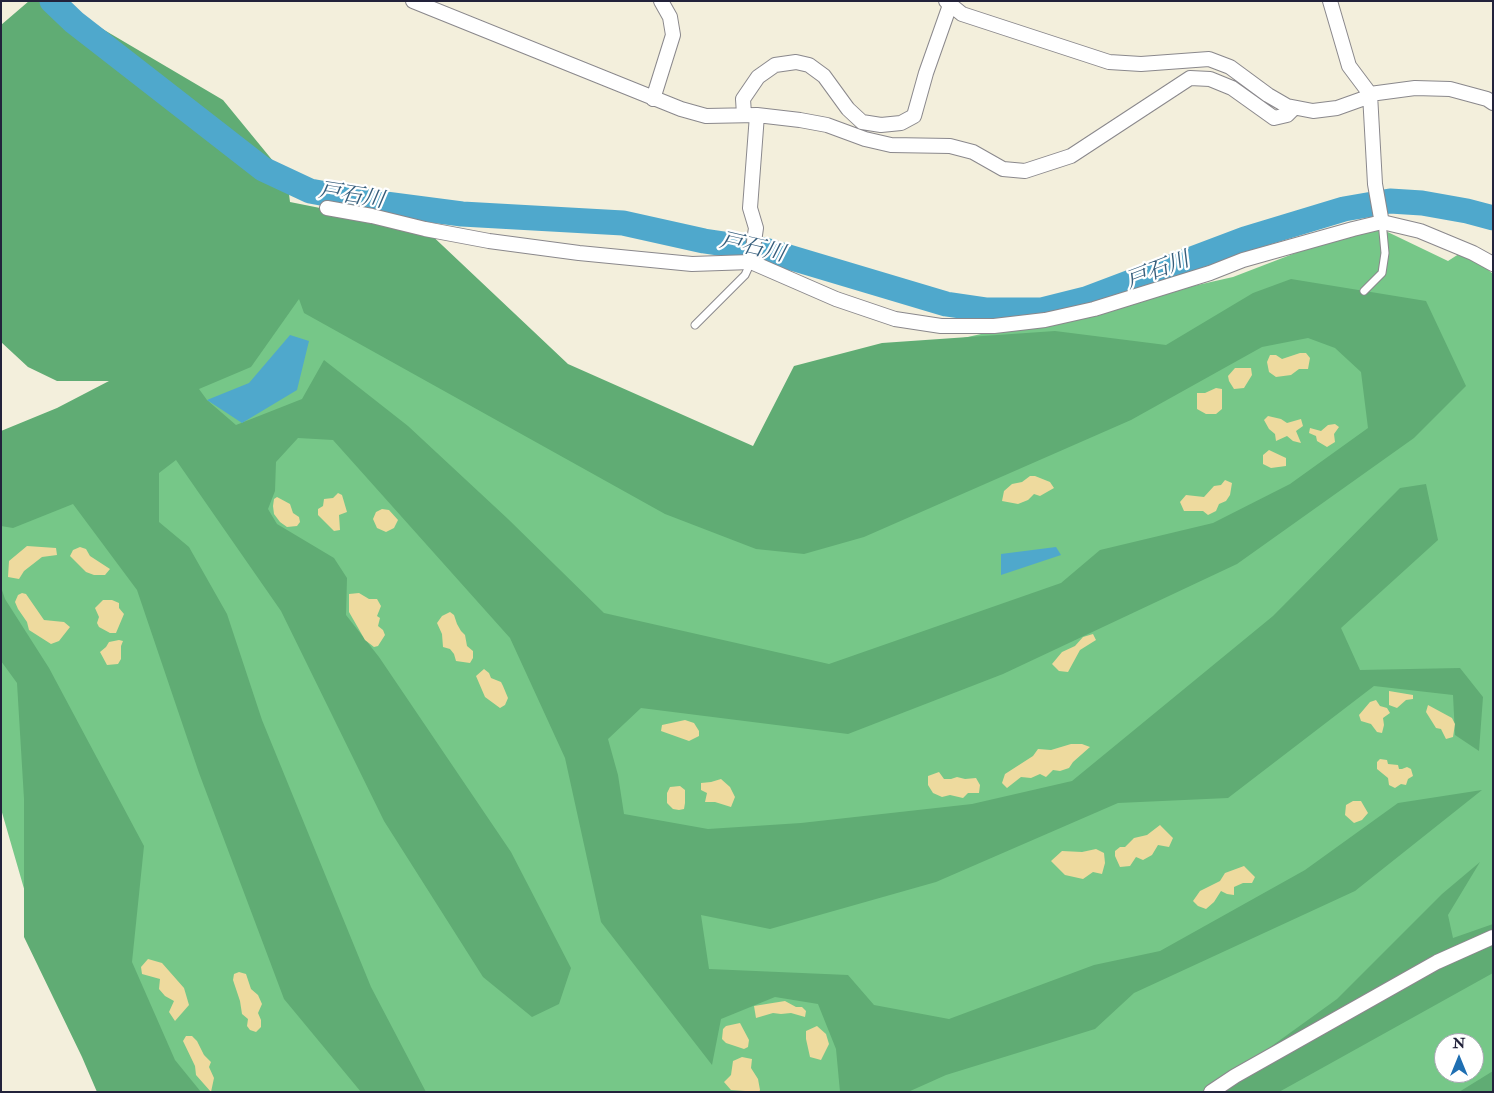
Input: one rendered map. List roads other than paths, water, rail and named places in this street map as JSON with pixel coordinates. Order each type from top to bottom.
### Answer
[{"type":"street","points":[[413,1],[681,109],[706,116],[751,114],[800,120],[827,125],[865,139],[891,145],[950,146],[973,152],[1003,169],[1025,171],[1071,156],[1190,78],[1210,79],[1232,88],[1274,118],[1287,115],[1294,108]]},
{"type":"street","points":[[653,99],[673,35],[670,17],[661,1]]},
{"type":"street","points":[[1330,1],[1350,66],[1370,94],[1376,187],[1382,220]]},
{"type":"street","points":[[751,262],[756,228],[750,208],[751,114],[743,99],[758,77],[775,65],[796,62],[810,65],[824,76],[848,109],[862,122],[881,125],[901,123],[914,116],[948,3],[962,14],[1109,62],[1141,64],[1208,59],[1230,67],[1268,95],[1294,108],[1313,111],[1337,108],[1365,98],[1370,94],[1415,88],[1450,88],[1487,99],[1493,103]]},
{"type":"street","points":[[327,208],[489,241],[579,253],[692,264],[751,262],[836,299],[895,318],[941,326],[994,326],[1046,320],[1094,310],[1210,273],[1243,260],[1382,220],[1420,231],[1474,253],[1493,264]]},
{"type":"street","points":[[1211,1092],[1235,1076],[1436,962],[1493,936]]},
{"type":"lane","points":[[1364,291],[1382,273],[1384,253],[1382,220]]},
{"type":"lane","points":[[695,325],[745,275],[751,262]]},
{"type":"water","points":[[290,335],[309,341],[297,390],[242,423],[207,400],[249,383]]},
{"type":"water","points":[[1056,547],[1061,555],[1001,575],[1001,554]]},
{"type":"waterway","name":"戸石川","points":[[52,1],[74,22],[263,169],[310,191],[370,202],[462,214],[623,223],[704,241],[765,250],[946,304],[987,310],[1042,310],[1086,299],[1245,239],[1344,209],[1390,201],[1422,203],[1493,218]]}]
